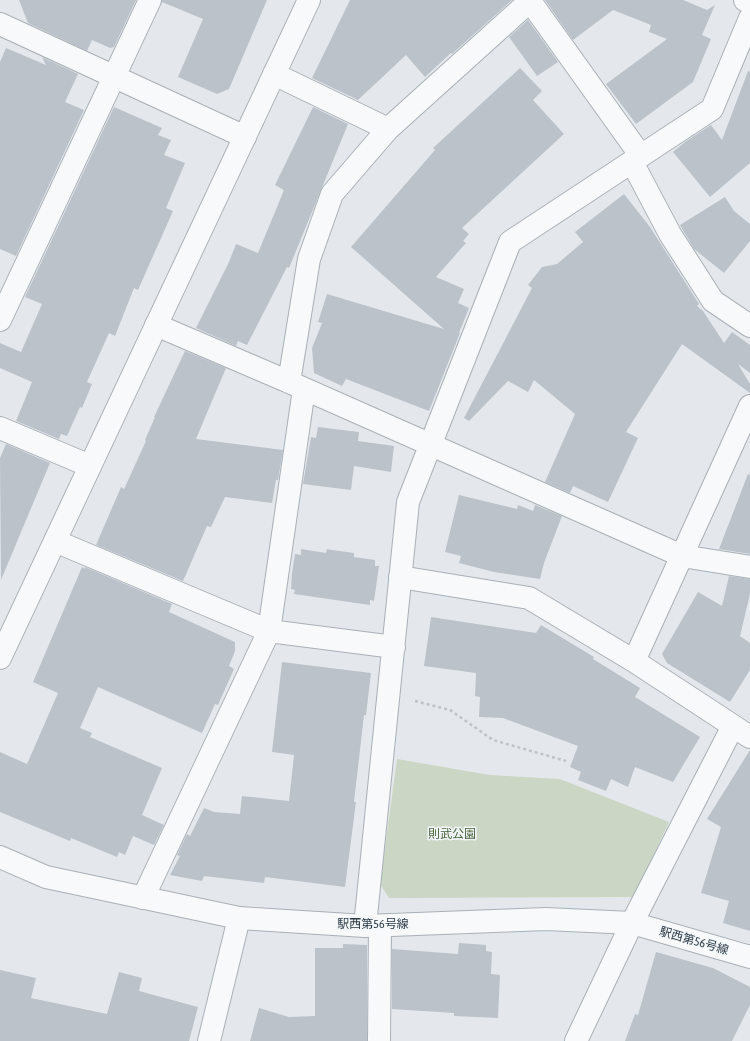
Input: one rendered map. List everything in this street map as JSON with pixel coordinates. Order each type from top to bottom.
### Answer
[{"type":"street","points":[[0,320],[150,0]]},
{"type":"street","points":[[0,658],[309,0]]},
{"type":"street","points":[[142,898],[269,631],[297,386],[309,259],[332,194],[388,129],[530,0],[636,159],[670,234],[713,301],[750,326]]},
{"type":"street","points":[[745,0],[750,2]]},
{"type":"street","points":[[379,1041],[373,926],[389,694],[408,502],[510,242],[712,109],[750,18]]},
{"type":"street","points":[[0,24],[244,137]]},
{"type":"street","points":[[274,74],[388,129]]},
{"type":"street","points":[[156,325],[682,556],[750,567]]},
{"type":"street","points":[[634,661],[750,406]]},
{"type":"street","points":[[0,428],[90,466]]},
{"type":"street","points":[[55,541],[269,631],[394,647]]},
{"type":"street","points":[[400,577],[529,598],[634,661],[742,731],[632,923],[576,1041]]},
{"type":"street","name":"駅西第56号線","points":[[0,857],[46,877],[239,918],[373,926],[546,919],[632,923],[750,957]]},
{"type":"street","points":[[209,1041],[239,918]]},
{"type":"path","points":[[389,694],[450,710],[493,740],[566,761]]},
{"type":"green space","name":"則武公園","points":[[397,759],[490,775],[560,779],[669,822],[634,897],[389,898],[380,884]]},
{"type":"building","points":[[19,0],[136,0],[114,47],[110,48],[92,40],[87,51],[28,23]]},
{"type":"building","points":[[162,0],[267,0],[229,89],[217,94],[178,77],[203,19],[162,2]]},
{"type":"building","points":[[350,0],[512,0],[425,77],[406,55],[358,100],[312,78]]},
{"type":"building","points":[[545,0],[683,0],[707,10],[715,5],[702,35],[711,39],[693,82],[636,124],[606,84],[667,39],[649,32],[651,25],[613,10],[573,40]]},
{"type":"building","points":[[528,20],[558,62],[537,76],[509,37]]},
{"type":"building","points":[[6,48],[46,65],[42,57],[78,74],[65,102],[84,110],[16,256],[0,249],[0,62]]},
{"type":"building","points":[[520,68],[542,91],[533,100],[564,134],[462,228],[469,234],[463,241],[466,243],[436,277],[464,289],[458,303],[469,308],[429,411],[346,379],[342,386],[314,373],[312,348],[322,323],[318,322],[327,294],[444,329],[351,247],[435,150],[433,148]]},
{"type":"building","points":[[748,71],[750,72],[750,163],[710,197],[673,152],[685,142],[711,125],[722,140]]},
{"type":"building","points":[[114,107],[162,128],[158,135],[171,140],[164,155],[185,163],[166,208],[173,211],[138,290],[134,288],[115,336],[109,333],[87,382],[92,384],[82,408],[80,407],[67,436],[61,434],[59,439],[16,421],[32,382],[0,368],[0,343],[21,352],[42,304],[25,297]]},
{"type":"building","points":[[313,107],[348,124],[289,268],[287,267],[247,345],[238,341],[236,346],[196,328],[229,262],[236,244],[258,253],[284,190],[275,185]]},
{"type":"building","points":[[624,194],[650,227],[699,304],[697,306],[703,311],[724,343],[732,332],[750,345],[750,373],[738,364],[750,384],[750,393],[682,344],[626,432],[638,438],[608,502],[573,486],[570,493],[545,482],[575,414],[534,380],[528,392],[508,381],[469,421],[464,418],[532,288],[528,285],[542,267],[557,264],[583,242],[575,232]]},
{"type":"building","points":[[725,197],[734,211],[750,224],[750,241],[724,273],[694,249],[680,225]]},
{"type":"building","points":[[185,351],[226,368],[196,439],[283,450],[278,480],[276,480],[272,503],[225,497],[211,527],[207,526],[183,581],[96,545],[121,487],[124,489],[146,441],[145,440],[154,417]]},
{"type":"building","points":[[318,427],[359,432],[358,441],[394,446],[391,472],[354,466],[351,490],[303,484],[311,437],[316,438]]},
{"type":"building","points":[[6,444],[50,463],[1,580],[0,458]]},
{"type":"building","points":[[748,474],[750,475],[750,554],[719,549]]},
{"type":"building","points":[[459,495],[517,509],[518,505],[533,511],[535,505],[562,516],[544,563],[540,579],[494,572],[459,563],[461,556],[445,552]]},
{"type":"building","points":[[301,549],[326,553],[327,549],[354,553],[354,557],[375,560],[375,566],[379,566],[374,601],[370,600],[370,605],[294,594],[295,590],[291,589],[292,573],[295,554],[301,555]]},
{"type":"building","points":[[82,567],[172,604],[169,612],[235,642],[235,651],[229,666],[234,669],[218,705],[215,704],[202,733],[98,687],[80,728],[92,733],[90,737],[162,768],[142,815],[164,825],[154,845],[133,836],[125,855],[119,852],[117,857],[71,838],[70,841],[0,812],[0,752],[27,764],[58,693],[33,682]]},
{"type":"building","points":[[729,576],[750,579],[750,594],[740,636],[750,643],[750,670],[730,702],[667,663],[662,654],[698,592],[722,606]]},
{"type":"building","points":[[431,617],[536,633],[541,625],[594,657],[593,659],[640,688],[635,697],[700,737],[673,782],[635,767],[628,787],[611,779],[606,791],[578,780],[581,772],[570,767],[578,746],[503,718],[479,717],[480,697],[475,696],[476,673],[424,666]]},
{"type":"building","points":[[282,662],[371,673],[366,715],[364,715],[354,802],[356,802],[345,887],[265,877],[264,883],[204,876],[202,881],[170,875],[180,856],[177,855],[187,834],[190,836],[204,808],[214,812],[240,814],[242,796],[289,801],[294,755],[272,752]]},
{"type":"building","points":[[750,750],[750,931],[723,923],[729,901],[701,893],[721,827],[707,819]]},
{"type":"building","points":[[459,943],[486,945],[486,951],[492,952],[491,974],[500,975],[498,1018],[454,1016],[454,1013],[392,1009],[392,949],[458,954]]},
{"type":"building","points":[[343,944],[367,945],[367,1041],[250,1041],[259,1008],[289,1017],[315,1016],[315,948],[343,948]]},
{"type":"building","points":[[656,952],[713,968],[750,987],[750,1005],[732,1041],[625,1041],[635,1014],[638,1015]]},
{"type":"building","points":[[0,970],[36,978],[31,998],[107,1014],[119,972],[142,978],[139,991],[198,1007],[189,1041],[0,1041]]}]
